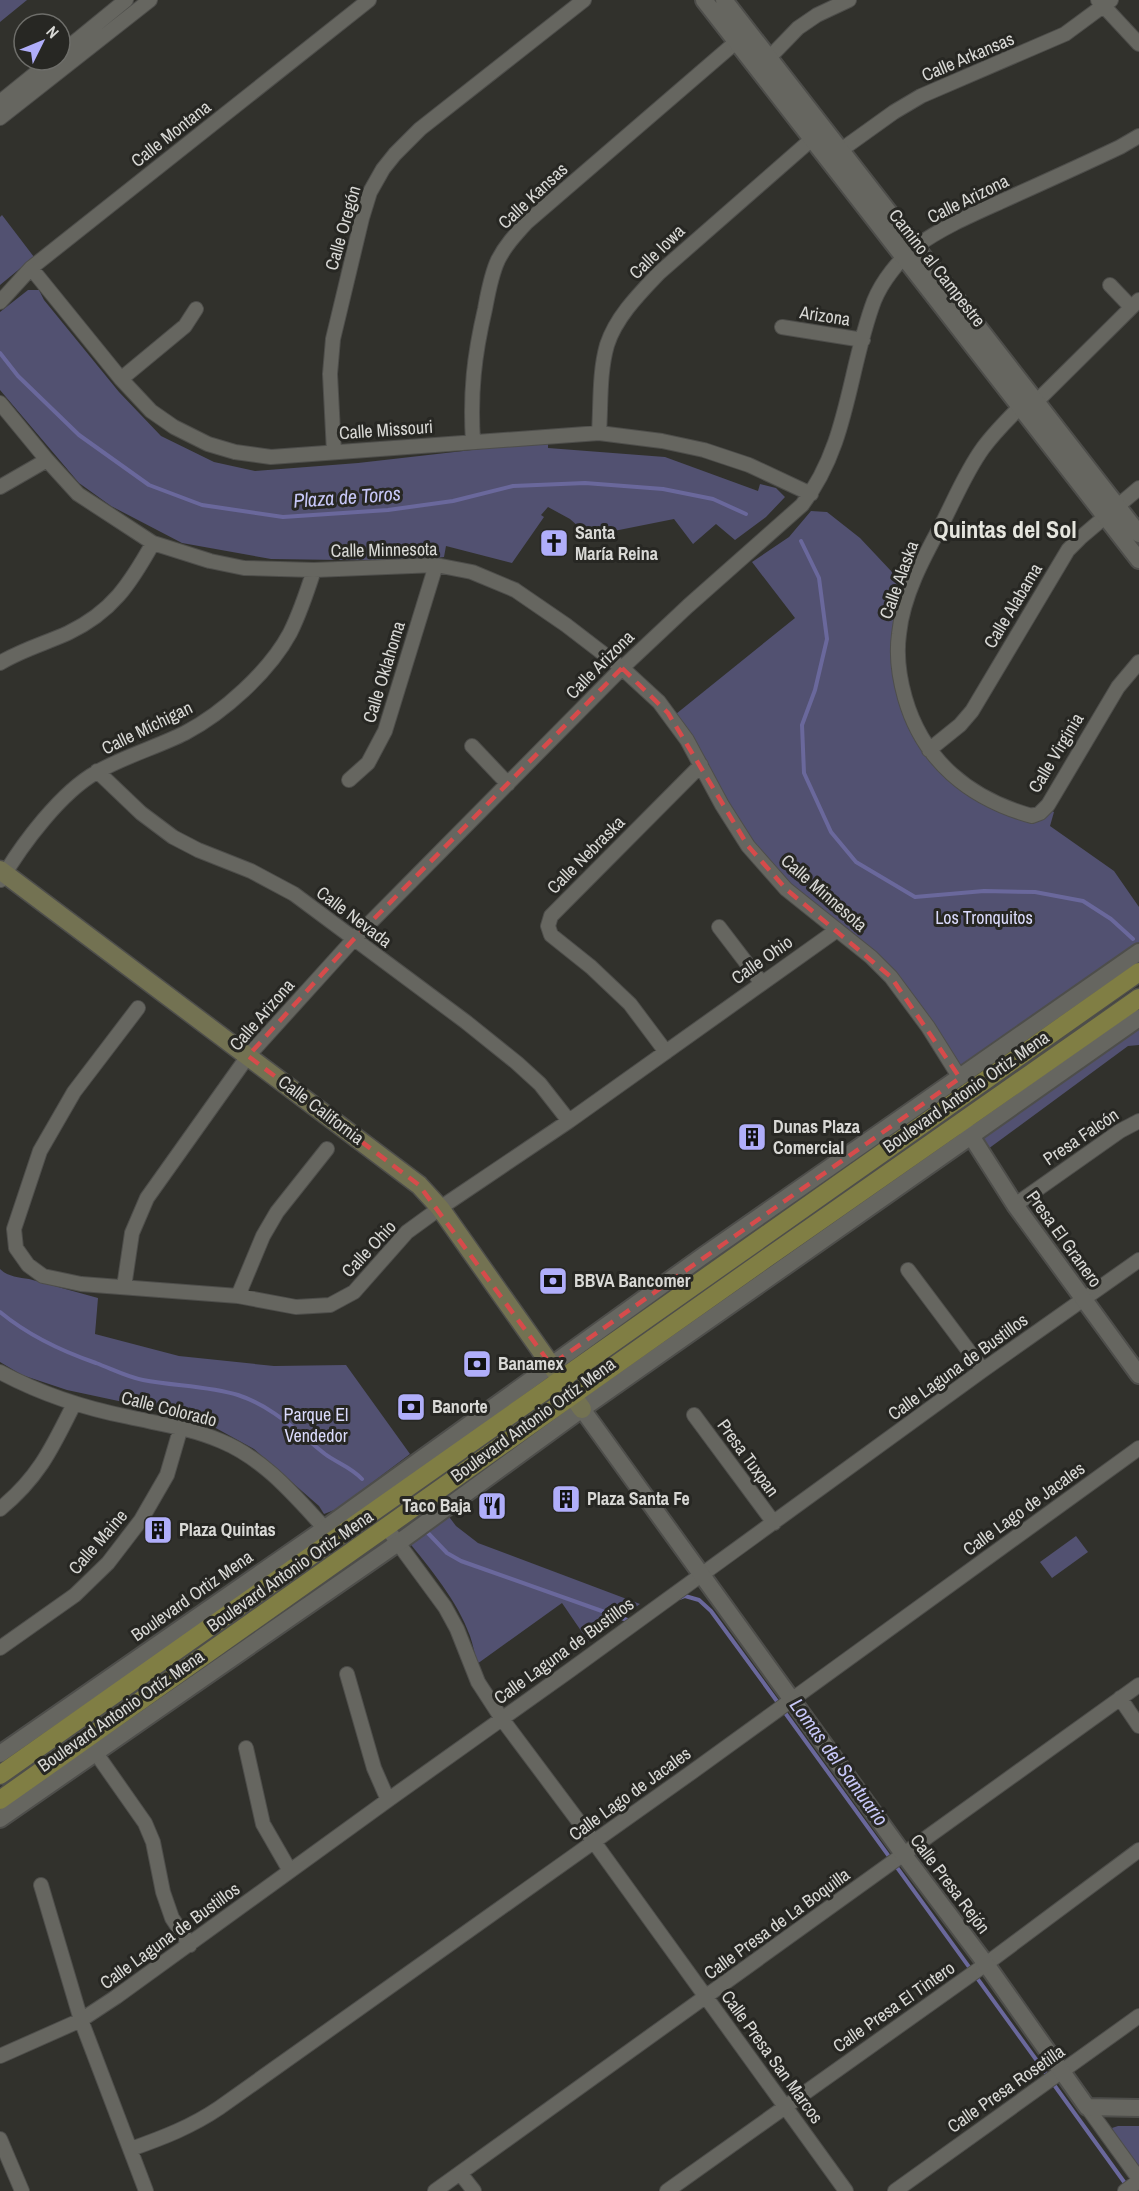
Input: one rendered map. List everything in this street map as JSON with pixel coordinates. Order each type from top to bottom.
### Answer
[{"type":"main road","name":"Calle California","points":[[2,875],[419,1185],[440,1208],[577,1402]]},
{"type":"main road","name":"Boulevard Antonio Ortiz Mena","points":[[0,1775],[329,1534],[556,1372],[1139,972]]},
{"type":"main road","name":"Boulevard Antonio Ortiz Mena","points":[[0,1800],[91,1746],[392,1535],[966,1129],[1139,999]]},
{"type":"main road","points":[[966,1129],[960,1112],[962,1107],[1062,1032],[1072,1017]]},
{"type":"street","points":[[72,45],[129,4],[150,0]]},
{"type":"street","name":"Calle Montana","points":[[0,302],[31,268],[369,0]]},
{"type":"street","name":"Calle Oregón","points":[[334,452],[330,374],[333,339],[370,192],[383,169],[420,129],[584,0]]},
{"type":"street","name":"Camino al Campestre","points":[[704,0],[812,139],[910,252],[1111,511],[1139,560]]},
{"type":"street","name":"Camino al Campestre","points":[[724,0],[841,150],[910,252]]},
{"type":"street","points":[[769,58],[798,28],[817,15],[849,0]]},
{"type":"street","points":[[1104,2],[1139,44]]},
{"type":"street","name":"Calle Arkansas","points":[[841,150],[894,112],[921,96],[1055,39],[1104,2]]},
{"type":"street","points":[[0,118],[129,4]]},
{"type":"street","name":"Calle Kansas","points":[[473,442],[472,374],[477,341],[491,281],[498,261],[509,241],[526,223],[736,42]]},
{"type":"street","points":[[0,102],[37,72]]},
{"type":"street","name":"Calle Arizona","points":[[124,1287],[132,1233],[147,1198],[248,1056],[353,939],[622,668],[802,505],[811,494],[830,461],[875,300],[888,277],[910,252],[946,228],[1139,136]]},
{"type":"street","name":"Calle Iowa","points":[[599,433],[603,360],[615,327],[637,296],[659,273],[812,139]]},
{"type":"street","name":"Calle Missouri","points":[[31,268],[121,379],[151,411],[174,427],[208,444],[235,452],[271,457],[599,433],[662,441],[704,450],[749,465],[811,494]]},
{"type":"street","points":[[1110,285],[1135,304]]},
{"type":"street","name":"Calle Alaska","points":[[928,750],[907,706],[900,679],[898,652],[902,618],[912,586],[926,554],[972,464],[997,430],[1135,304]]},
{"type":"street","points":[[121,379],[185,326],[196,309]]},
{"type":"street","name":"Arizona","points":[[782,327],[863,340]]},
{"type":"street","name":"Calle Minnesota","points":[[0,403],[78,494],[153,543],[210,561],[244,568],[314,570],[436,565],[472,572],[514,590],[566,625],[622,668],[659,702],[687,740],[736,828],[767,869],[786,889],[871,957],[891,977],[928,1027],[960,1078]]},
{"type":"street","points":[[0,487],[47,460]]},
{"type":"street","name":"Calle Alabama","points":[[928,750],[960,725],[972,711],[1068,550],[1139,488]]},
{"type":"street","name":"Camino al Campestre","points":[[1111,511],[1139,534]]},
{"type":"street","points":[[0,663],[71,632],[105,609],[127,586],[153,543]]},
{"type":"street","name":"Calle Oklahoma","points":[[349,780],[368,763],[385,731],[436,565]]},
{"type":"street","name":"Calle Míchigan","points":[[2,875],[61,800],[98,771],[187,732],[218,713],[264,670],[288,636],[304,604],[314,570]]},
{"type":"street","name":"Calle Virginia","points":[[928,750],[943,768],[978,793],[1006,809],[1032,816],[1040,813],[1048,805],[1118,687],[1139,662]]},
{"type":"street","points":[[472,746],[508,784]]},
{"type":"street","name":"Calle Nebraska","points":[[666,1052],[630,1004],[591,967],[551,935],[548,926],[551,916],[701,765]]},
{"type":"street","name":"Calle Nevada","points":[[98,771],[141,813],[173,837],[198,850],[251,871],[294,894],[466,1022],[517,1063],[540,1084],[569,1121]]},
{"type":"street","points":[[719,927],[761,982]]},
{"type":"street","name":"Calle Ohio","points":[[138,1008],[74,1092],[40,1152],[14,1229],[16,1248],[28,1264],[43,1276],[81,1284],[238,1296],[296,1307],[330,1305],[354,1292],[407,1232],[569,1121],[837,930]]},
{"type":"street","name":"Boulevard Antonio Ortiz Mena","points":[[556,1372],[703,1256],[1139,952]]},
{"type":"street","name":"Boulevard Antonio Ortiz Mena","points":[[966,1129],[1139,1018]]},
{"type":"street","name":"Presa Falcón","points":[[1015,1205],[1120,1131],[1139,1121]]},
{"type":"street","name":"Presa El Granero","points":[[966,1129],[1015,1205],[1139,1375]]},
{"type":"street","points":[[238,1296],[263,1236],[277,1212],[327,1149]]},
{"type":"street","name":"Calle Laguna de Bustillos","points":[[0,2056],[81,2020],[190,1945],[983,1370],[1139,1260]]},
{"type":"street","points":[[908,1270],[983,1370]]},
{"type":"street","name":"Calle Colorado","points":[[0,1372],[74,1404],[181,1427],[222,1441],[257,1461],[291,1491],[329,1534]]},
{"type":"street","name":"Calle Presa Rejón","points":[[577,1402],[904,1855],[986,1964],[1139,2180]]},
{"type":"street","points":[[0,1509],[21,1492],[46,1460],[74,1404]]},
{"type":"street","name":"Presa Tuxpan","points":[[694,1415],[774,1523]]},
{"type":"street","name":"Calle Maine","points":[[0,1648],[75,1594],[108,1563],[141,1520],[167,1476],[181,1427]]},
{"type":"street","name":"Calle Lago de Jacales","points":[[131,2149],[200,2122],[594,1842],[1139,1448]]},
{"type":"street","name":"Boulevard Ortiz Mena","points":[[0,1754],[329,1534]]},
{"type":"street","name":"Calle Presa San Marcos","points":[[392,1535],[445,1607],[457,1629],[478,1682],[502,1719],[594,1842],[846,2191]]},
{"type":"street","points":[[347,1674],[374,1768],[388,1800]]},
{"type":"street","name":"Calle Presa de La Boquilla","points":[[435,2191],[1139,1685]]},
{"type":"street","points":[[1120,1698],[1139,1726]]},
{"type":"street","points":[[91,1746],[145,1823],[153,1842],[172,1918],[190,1945]]},
{"type":"street","name":"Boulevard Antonio Ortíz Mena","points":[[0,1819],[91,1746]]},
{"type":"street","points":[[246,1748],[263,1824],[290,1871]]},
{"type":"street","name":"Calle Presa El Tintero","points":[[667,2191],[986,1964],[1139,1850]]},
{"type":"street","points":[[41,1885],[81,2020],[146,2191]]},
{"type":"street","name":"Calle Presa Rosetilla","points":[[894,2191],[1139,2016]]},
{"type":"street","points":[[1087,2107],[1139,2108]]},
{"type":"street","points":[[0,2139],[22,2191]]},
{"type":"street","points":[[460,2173],[474,2191]]},
{"type":"street","points":[[1125,2191],[1139,2180]]},
{"type":"highlighted area","points":[[622,668],[668,713],[748,846],[786,889],[891,977],[960,1078],[551,1365],[419,1185],[248,1056],[353,940]]},
{"type":"green space","points":[[0,0],[27,0],[12,12],[0,22]]},
{"type":"green space","points":[[2,215],[34,257],[0,285],[0,217]]},
{"type":"green space","points":[[28,290],[39,290],[44,300],[119,392],[161,436],[214,462],[255,471],[548,444],[548,448],[665,457],[758,491],[760,484],[776,488],[785,497],[766,517],[735,540],[716,524],[693,544],[674,519],[589,536],[570,519],[548,507],[541,515],[544,517],[512,563],[446,546],[444,557],[411,561],[271,559],[182,543],[111,506],[79,483],[0,390],[0,312]]},
{"type":"green space","name":"Los Tronquitos","points":[[811,511],[827,512],[860,538],[908,589],[897,672],[911,723],[943,766],[1007,807],[1035,812],[1043,806],[1054,812],[1050,826],[1114,871],[1139,907],[1139,948],[957,1075],[870,960],[744,848],[671,718],[795,618],[752,562],[789,537]]},
{"type":"green space","points":[[1139,1024],[1139,1045],[1128,1046],[988,1149],[980,1137]]},
{"type":"green space","name":"Parque El Vendedor","points":[[0,1269],[13,1276],[98,1298],[95,1334],[179,1356],[274,1366],[346,1365],[410,1454],[337,1509],[324,1514],[319,1506],[254,1449],[203,1421],[67,1390],[22,1375],[0,1362]]},
{"type":"green space","points":[[447,1514],[456,1526],[478,1543],[640,1604],[588,1641],[562,1603],[477,1664],[465,1623],[451,1598],[407,1540]]},
{"type":"green space","points":[[1076,1536],[1088,1552],[1052,1578],[1040,1562]]},
{"type":"green space","points":[[1139,2126],[1139,2166],[1114,2132],[1112,2128]]},
{"type":"waterway","name":"Plaza de Toros","points":[[0,353],[18,376],[79,435],[149,485],[202,505],[283,517],[388,510],[453,501],[513,486],[585,483],[663,489],[713,499],[746,514]]},
{"type":"waterway","name":"Plaza de Toros","points":[[801,541],[819,578],[827,639],[815,690],[802,725],[804,773],[831,832],[856,862],[915,897],[984,891],[1035,892],[1083,901],[1111,919],[1133,939]]},
{"type":"waterway","name":"Lomas del Santuario","points":[[0,1312],[46,1342],[125,1375],[137,1379],[227,1392],[251,1400],[274,1413],[325,1454],[362,1479]]},
{"type":"waterway","name":"Lomas del Santuario","points":[[427,1532],[447,1553],[461,1561],[630,1621]]},
{"type":"waterway","name":"Lomas del Santuario","points":[[680,1598],[685,1596],[699,1600],[711,1611],[779,1704]]},
{"type":"waterway","name":"Lomas del Santuario","points":[[783,1710],[1048,2076]]},
{"type":"waterway","name":"Lomas del Santuario","points":[[1052,2082],[1127,2186]]},
{"type":"place","name":"Santa María Reina","points":[[554,543]]},
{"type":"place","name":"Dunas Plaza Comercial","points":[[752,1137]]},
{"type":"place","name":"BBVA Bancomer","points":[[553,1281]]},
{"type":"place","name":"Banamex","points":[[477,1364]]},
{"type":"place","name":"Banorte","points":[[411,1407]]},
{"type":"place","name":"Plaza Santa Fe","points":[[566,1499]]},
{"type":"place","name":"Taco Baja","points":[[492,1506]]},
{"type":"place","name":"Plaza Quintas","points":[[158,1530]]},
{"type":"district","name":"Quintas del Sol","points":[[1005,530]]}]
